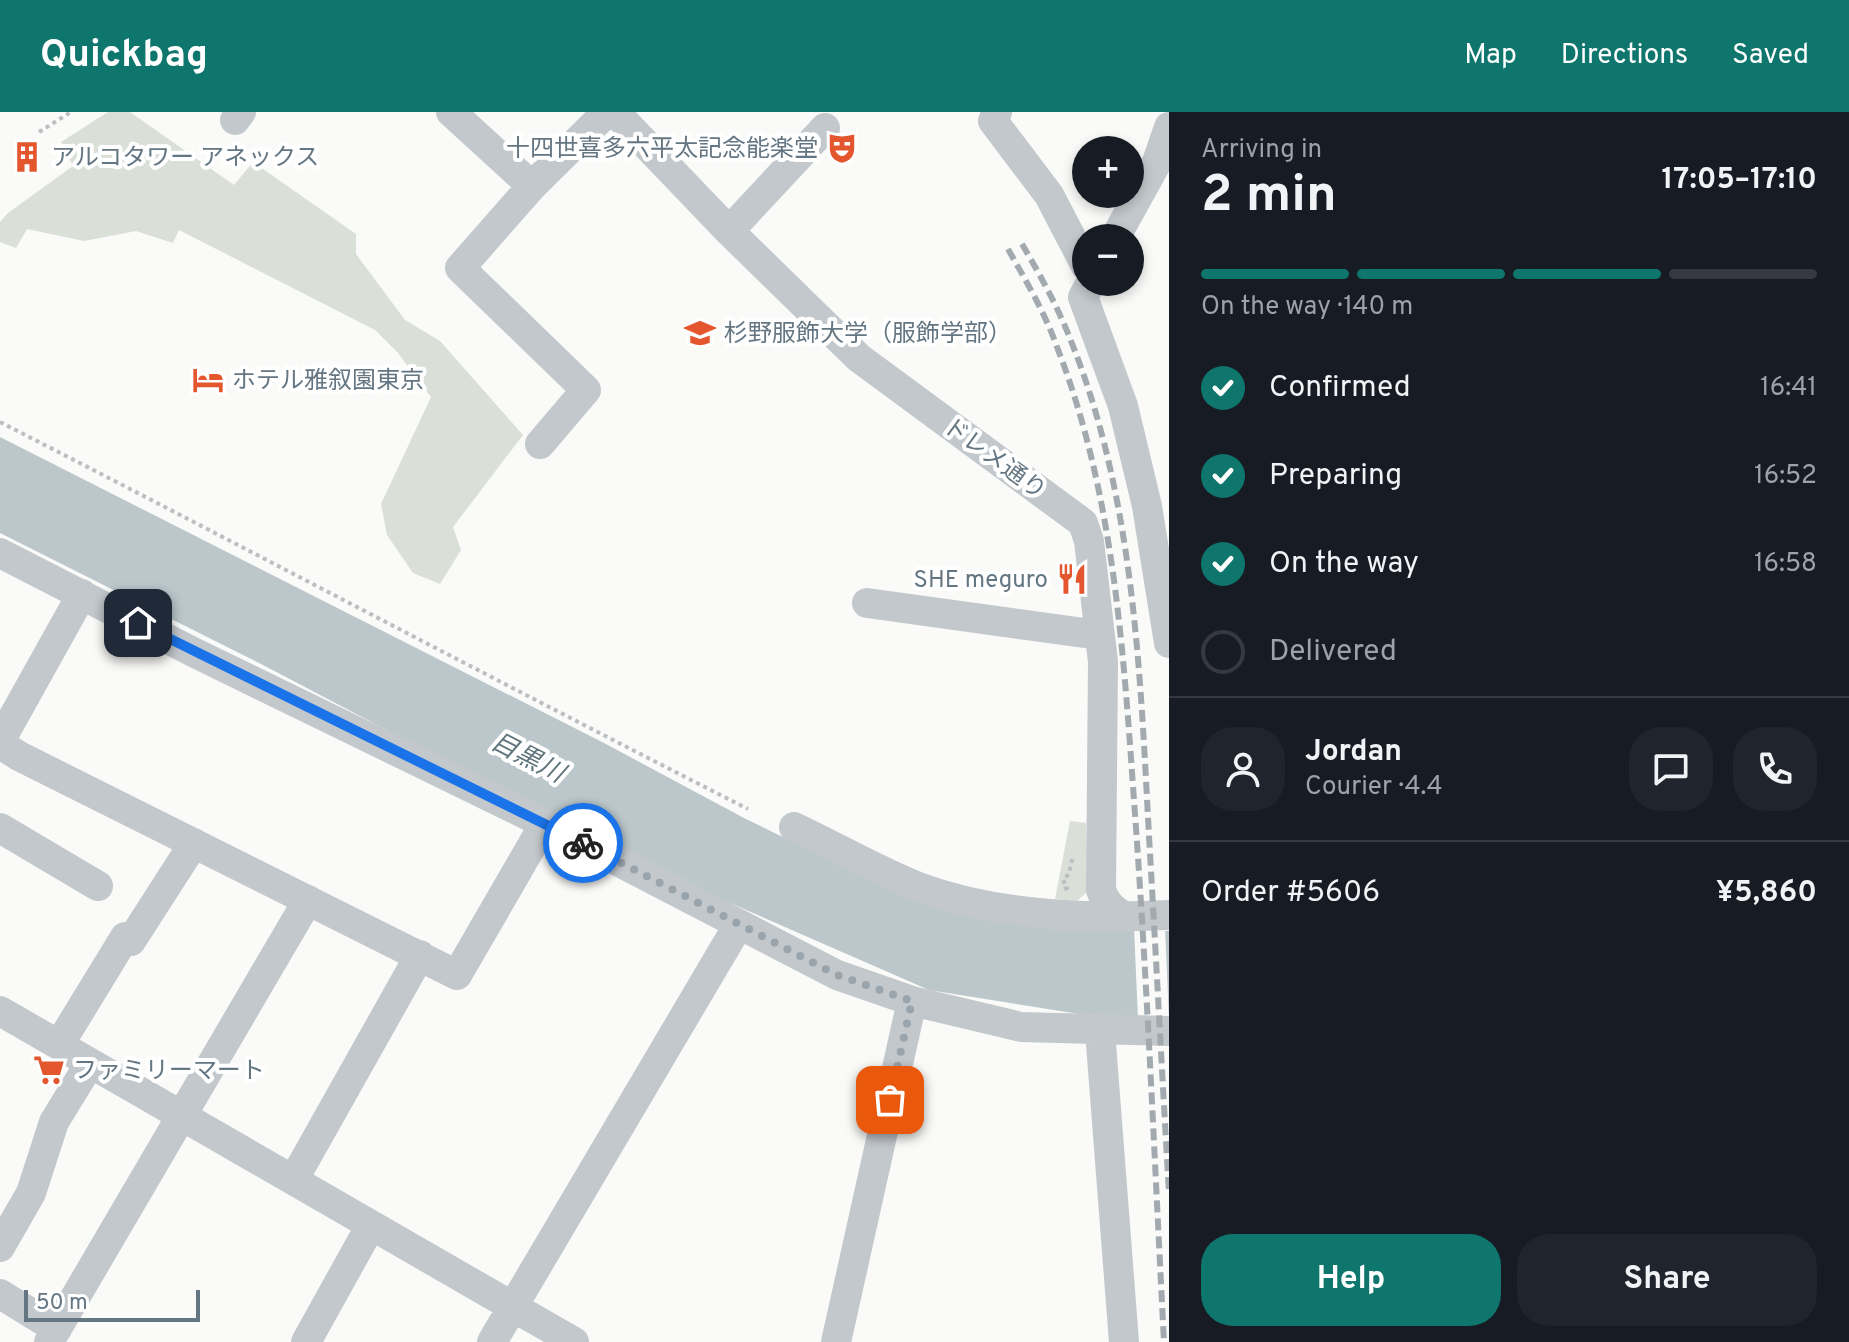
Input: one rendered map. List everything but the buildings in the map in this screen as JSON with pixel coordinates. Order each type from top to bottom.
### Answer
[{"type":"street","points":[[451,112],[532,186]]},
{"type":"street","points":[[540,444],[586,390],[460,268],[532,186],[607,112]]},
{"type":"street","name":"ドレメ通り","points":[[615,112],[729,231],[859,358],[1083,523],[1089,541],[1103,662],[1101,890],[1113,911],[1125,917]]},
{"type":"street","points":[[997,112],[993,121],[1049,195],[1072,239]]},
{"type":"street","points":[[1123,224],[1157,162],[1169,127]]},
{"type":"street","points":[[729,231],[825,128]]},
{"type":"street","points":[[1084,296],[1126,420],[1147,506],[1169,643]]},
{"type":"street","points":[[0,553],[193,652],[545,823],[837,975],[912,1001],[1021,1027],[1169,1031]]},
{"type":"street","points":[[82,594],[0,745],[457,975],[545,823]]},
{"type":"street","points":[[867,603],[1099,635]]},
{"type":"street","points":[[794,827],[921,888],[1005,909],[1125,917],[1169,915]]},
{"type":"street","points":[[0,828],[98,886]]},
{"type":"street","points":[[59,1045],[125,937],[131,941],[194,843]]},
{"type":"street","points":[[0,1294],[53,1335],[308,900]]},
{"type":"street","points":[[492,1342],[739,924]]},
{"type":"street","points":[[294,1179],[420,955]]},
{"type":"street","points":[[836,1342],[912,1001]]},
{"type":"street","points":[[0,1011],[574,1342]]},
{"type":"street","points":[[1100,1031],[1124,1342]]},
{"type":"street","points":[[0,1247],[31,1193],[54,1122],[90,1063]]},
{"type":"street","points":[[306,1342],[371,1225]]},
{"type":"path","points":[[39,132],[63,114],[71,112]]},
{"type":"path","points":[[0,422],[748,809]]},
{"type":"path","points":[[1056,893],[1067,888],[1063,880],[1069,874],[1074,850]]},
{"type":"shaded area","points":[[108,112],[130,112],[234,185],[253,162],[356,234],[356,254],[405,320],[440,341],[523,435],[453,527],[461,550],[440,584],[413,573],[387,535],[381,504],[431,397],[398,353],[375,330],[179,230],[173,243],[136,231],[84,241],[27,229],[16,248],[0,242],[0,222],[8,213],[73,166],[61,142]]},
{"type":"shaded area","points":[[1070,821],[1086,823],[1088,891],[1077,901],[1055,899]]},
{"type":"water","name":"目黒川","points":[[0,437],[886,888],[1104,931],[1169,931],[1169,1015],[1098,1017],[929,990],[696,888],[554,818],[263,665],[0,533]]},
{"type":"pier","points":[[1134,927],[1165,927],[1169,1019],[1138,1020]]},
{"type":"railway","points":[[1022,244],[1055,304],[1092,400],[1121,523],[1142,710],[1169,1193]]},
{"type":"railway","points":[[1008,249],[1047,322],[1077,405],[1093,464],[1114,584],[1122,645],[1140,892],[1164,1342]]},
{"type":"way so far","points":[[583,843],[837,975],[912,1001],[890,1100]]},
{"type":"place","name":"十四世喜多六平太記念能楽堂","points":[[842,148]]},
{"type":"place","name":"アルコタワー アネックス","points":[[27,157]]},
{"type":"place","name":"杉野服飾大学（服飾学部）","points":[[700,333]]},
{"type":"place","name":"ホテル雅叙園東京","points":[[208,380]]},
{"type":"place","name":"SHE meguro","points":[[1072,579]]},
{"type":"place","name":"ファミリーマート","points":[[49,1070]]},
{"type":"route","points":[[138,623],[583,843]]}]
